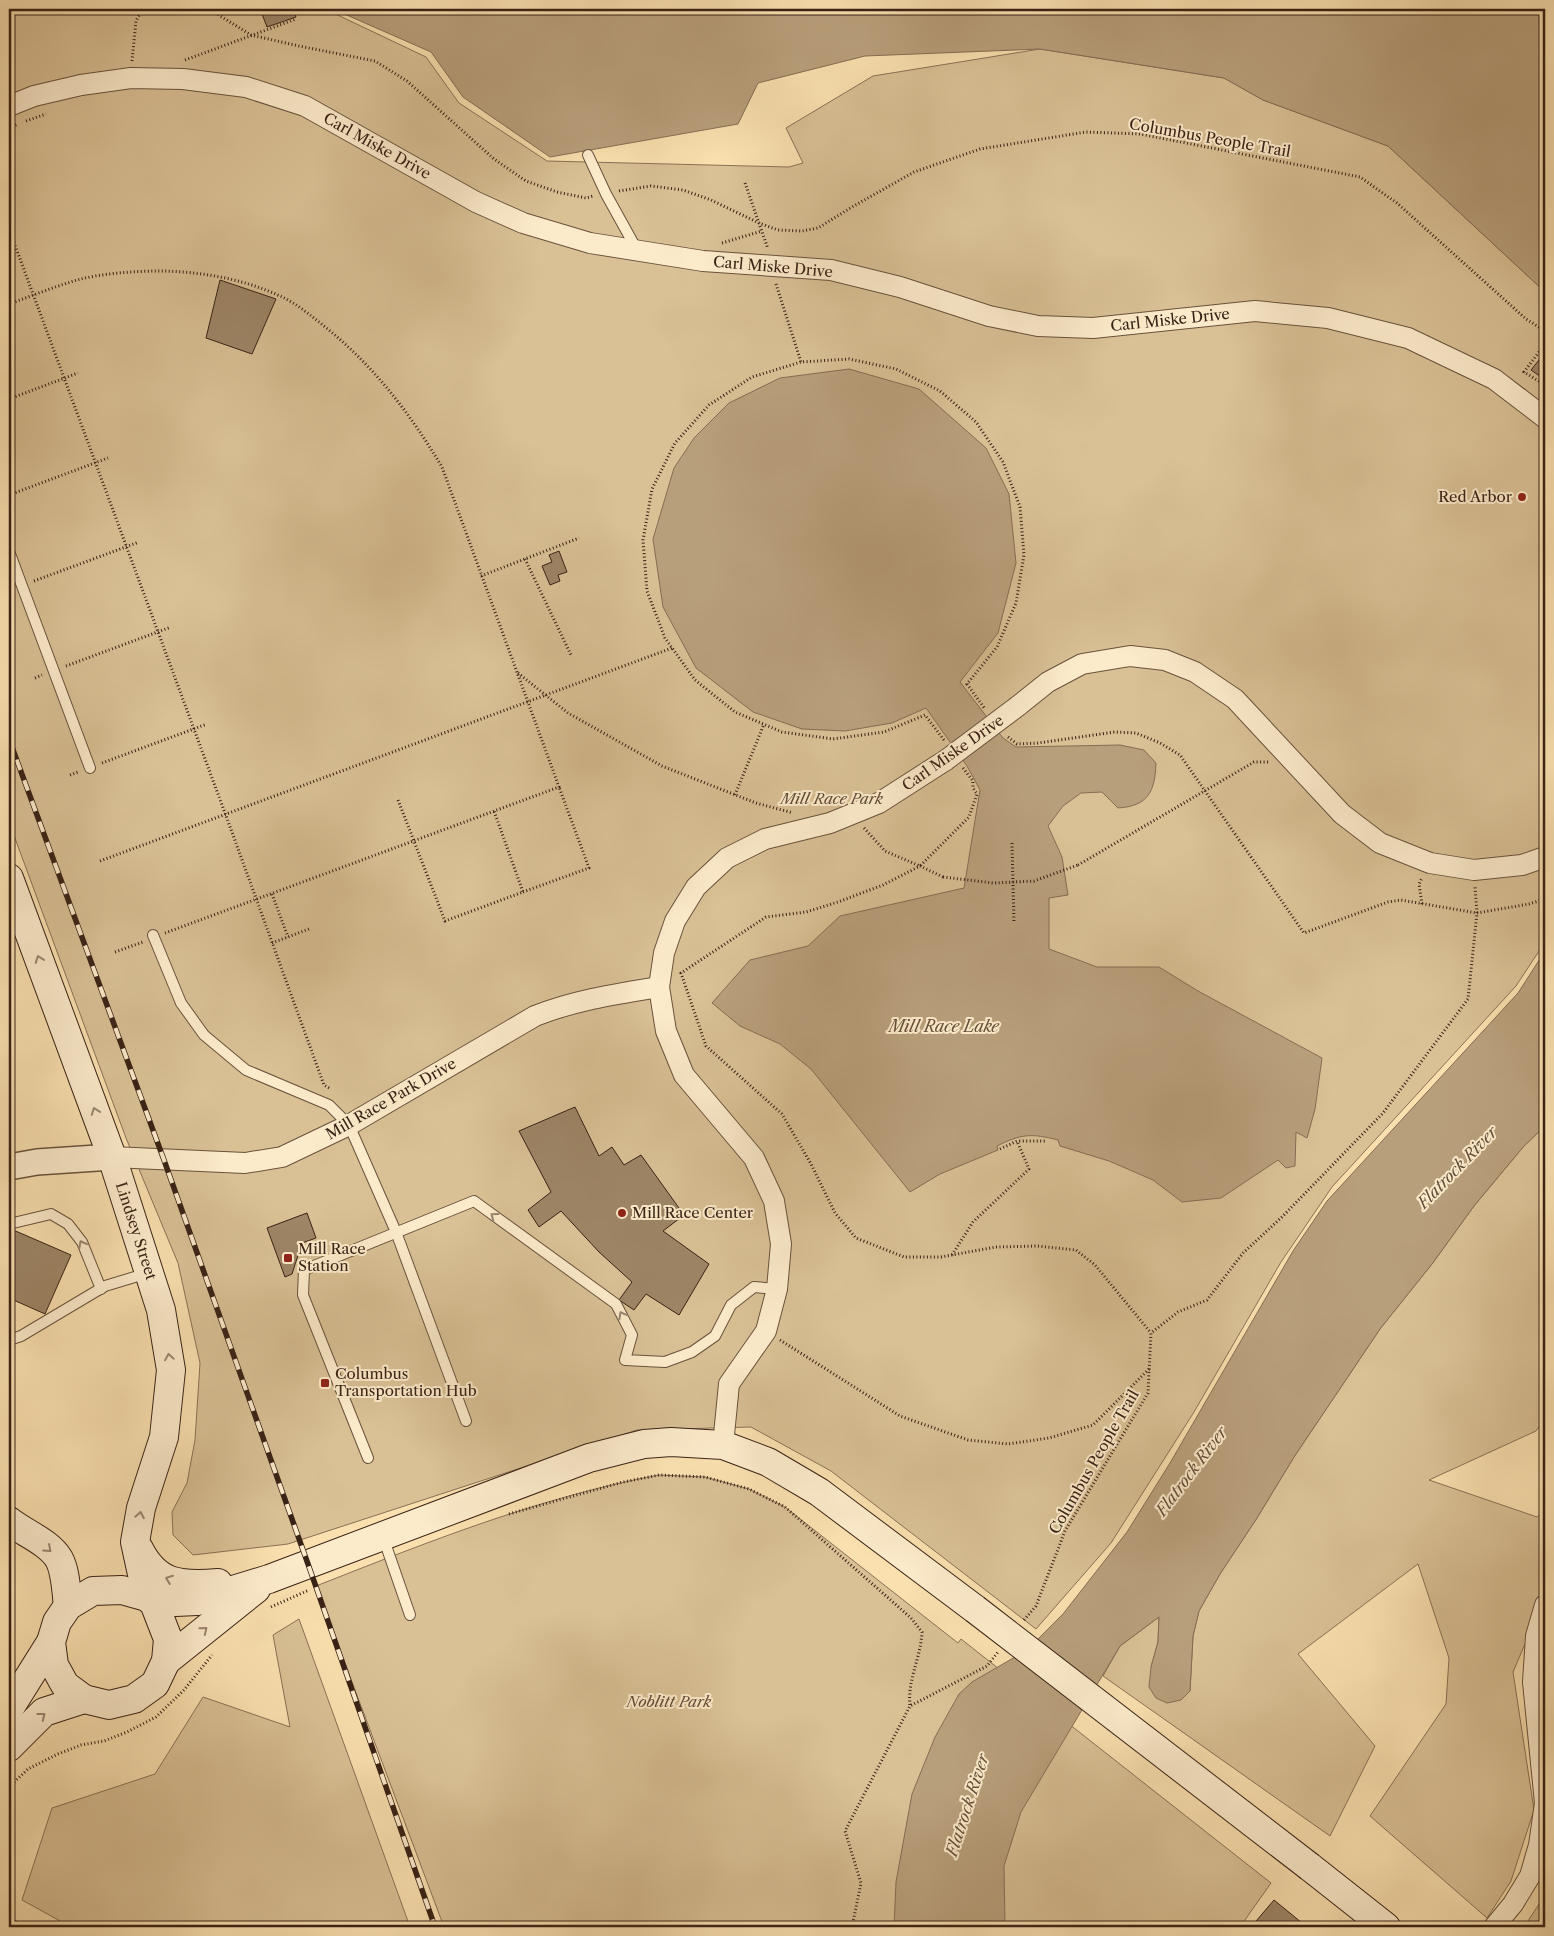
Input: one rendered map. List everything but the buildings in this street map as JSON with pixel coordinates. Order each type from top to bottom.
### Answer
[{"type":"main road","name":"Lindsey Street","points":[[9,878],[112,1157],[162,1310],[171,1370],[164,1437],[141,1508],[136,1542],[151,1600]]},
{"type":"main road","points":[[151,1600],[168,1639],[166,1661],[155,1684],[134,1699],[109,1705],[84,1699],[65,1685],[54,1665],[52,1642],[56,1622],[68,1606],[93,1591],[122,1590],[151,1600],[197,1600],[269,1579],[589,1458],[644,1444],[671,1442],[723,1445],[768,1462],[819,1492],[1310,1866],[1386,1927]]},
{"type":"main road","points":[[9,1521],[47,1547],[59,1559],[65,1581],[68,1606]]},
{"type":"main road","points":[[136,1542],[144,1560],[154,1571],[168,1581],[193,1585],[269,1579]]},
{"type":"main road","points":[[166,1661],[269,1579]]},
{"type":"main road","points":[[9,1709],[52,1642]]},
{"type":"main road","points":[[9,1747],[44,1712],[84,1699]]},
{"type":"street","name":"Carl Miske Drive","points":[[9,106],[34,96],[81,85],[131,78],[183,79],[246,87],[305,106],[476,202],[523,223],[590,243],[703,261],[831,270],[900,287],[988,316],[1038,326],[1093,328],[1255,311],[1328,318],[1408,338],[1494,379],[1545,418]]},
{"type":"street","name":"Carl Miske Drive","points":[[723,1445],[729,1384],[766,1331],[777,1289],[781,1244],[774,1201],[754,1158],[684,1075],[666,1031],[659,987],[664,953],[675,921],[696,888],[727,858],[765,839],[830,823],[879,804],[952,757],[1048,682],[1082,664],[1130,656],[1165,660],[1195,672],[1235,699],[1342,814],[1380,843],[1430,863],[1474,870],[1522,865],[1545,857]]},
{"type":"street","name":"Mill Race Park Drive","points":[[112,1157],[245,1163],[282,1157],[349,1125],[535,1016],[560,1006],[599,996],[659,987]]},
{"type":"street","points":[[9,1167],[37,1162],[112,1157]]},
{"type":"street","points":[[1494,1927],[1513,1904],[1530,1876],[1539,1845],[1545,1803],[1533,1682],[1536,1636],[1545,1605]]},
{"type":"lane","points":[[588,155],[606,194],[638,251]]},
{"type":"lane","points":[[9,551],[90,768]]},
{"type":"lane","points":[[154,936],[182,1003],[204,1035],[246,1070],[329,1105],[349,1125],[396,1232],[466,1421]]},
{"type":"lane","points":[[368,1458],[303,1295],[304,1270],[474,1201],[616,1304],[632,1335],[625,1360],[665,1362],[692,1352],[715,1336],[731,1305],[754,1287],[777,1289]]},
{"type":"lane","points":[[9,1224],[51,1214],[68,1224],[82,1242],[101,1289]]},
{"type":"lane","points":[[9,1340],[21,1336],[101,1289],[149,1273]]},
{"type":"lane","points":[[383,1536],[410,1615]]},
{"type":"path","name":"Columbus People Trail","points":[[209,9],[251,35],[375,61],[407,81],[494,159],[526,181],[557,192],[586,198],[650,186],[683,190],[711,200],[759,224],[778,230],[802,231],[818,228],[914,172],[980,149],[1086,132],[1140,134],[1360,177],[1397,203],[1526,319],[1545,331]]},
{"type":"path","points":[[179,62],[296,20]]},
{"type":"path","points":[[9,228],[324,1085],[337,1094]]},
{"type":"path","points":[[9,304],[78,280],[136,271],[192,272],[237,280],[281,296],[346,343],[383,383],[416,424],[442,466],[516,673],[589,868],[445,921],[398,800]]},
{"type":"path","points":[[1545,344],[1544,350],[1524,372],[1545,385]]},
{"type":"path","points":[[987,712],[967,684],[997,647],[1016,603],[1024,555],[1020,507],[1003,462],[976,422],[940,391],[896,369],[849,359],[801,362],[752,377],[709,405],[675,443],[652,489],[643,540],[647,591],[665,638],[695,680],[735,712],[782,732],[833,739],[884,732],[925,715],[952,757],[973,780],[973,788],[977,794],[969,817],[920,866],[883,885],[838,902],[806,912],[766,917],[681,973],[706,1046],[782,1114],[811,1164],[835,1213],[856,1238],[904,1257],[941,1257],[996,1247],[1037,1246],[1076,1250],[1095,1265],[1151,1333],[1178,1312],[1208,1300],[1243,1254],[1383,1114],[1468,999],[1477,913],[1474,870]]},
{"type":"path","points":[[9,399],[78,373]]},
{"type":"path","points":[[9,495],[108,458]]},
{"type":"path","points":[[481,576],[579,538]]},
{"type":"path","points":[[22,586],[139,542]]},
{"type":"path","points":[[526,559],[571,655]]},
{"type":"path","points":[[35,678],[171,627]]},
{"type":"path","points":[[100,861],[672,648]]},
{"type":"path","points":[[516,673],[568,713],[662,766],[756,803],[830,823]]},
{"type":"path","points":[[70,775],[207,724]]},
{"type":"path","points":[[735,795],[764,724]]},
{"type":"path","points":[[1003,733],[1018,744],[1115,732],[1136,733],[1160,743],[1180,755],[1304,933],[1388,902],[1401,900],[1477,913],[1529,904],[1545,899]]},
{"type":"path","points":[[852,815],[885,851],[944,877],[993,883],[1034,881],[1078,865],[1254,762],[1292,760]]},
{"type":"path","points":[[115,952],[559,787]]},
{"type":"path","points":[[494,811],[523,892]]},
{"type":"path","points":[[1012,843],[1014,923]]},
{"type":"path","points":[[272,894],[288,937]]},
{"type":"path","points":[[272,943],[309,929]]},
{"type":"path","points":[[951,1255],[973,1222],[1029,1170],[1017,1141]]},
{"type":"path","points":[[1000,1149],[1017,1141],[1045,1141]]},
{"type":"path","points":[[766,1331],[900,1416],[968,1440],[1008,1444],[1050,1438],[1093,1424],[1150,1368]]},
{"type":"path","name":"Columbus People Trail","points":[[1023,1621],[1036,1606],[1065,1531],[1148,1393],[1151,1333]]},
{"type":"path","points":[[505,1515],[622,1482],[659,1475],[705,1477],[750,1490],[785,1507],[911,1618],[922,1632],[922,1646],[909,1695],[910,1706],[845,1831],[861,1883],[852,1927]]},
{"type":"path","points":[[270,1608],[316,1586]]},
{"type":"path","points":[[910,1706],[987,1666],[999,1651]]},
{"type":"path","points":[[9,1787],[28,1769],[58,1754],[81,1745],[104,1741],[128,1732],[156,1717],[184,1690],[215,1652]]},
{"type":"green space","name":"Mill Race Park","points":[[9,9],[325,9],[426,57],[459,103],[547,161],[789,167],[803,163],[786,128],[873,76],[1040,49],[1224,78],[1263,100],[1388,146],[1545,292],[1545,942],[1516,986],[1332,1187],[1281,1262],[1194,1412],[1111,1543],[1036,1629],[831,1471],[751,1427],[637,1430],[288,1544],[193,1555],[173,1535],[172,1512],[187,1483],[195,1440],[200,1363],[178,1263],[126,1138],[9,822]]},
{"type":"green space","points":[[1545,1126],[1545,1418],[1536,1431],[1429,1480],[1537,1517],[1545,1509],[1545,1597],[1513,1672],[1534,1810],[1511,1881],[1487,1918],[1370,1816],[1446,1704],[1449,1658],[1418,1564],[1298,1654],[1375,1746],[1330,1836],[1103,1676],[1120,1646],[1159,1617],[1158,1642],[1151,1667],[1190,1691],[1193,1636],[1199,1611],[1220,1574],[1294,1457],[1380,1329],[1432,1264],[1474,1206],[1524,1146]]},
{"type":"green space","name":"Noblitt Park","points":[[659,1475],[705,1477],[749,1489],[785,1507],[958,1643],[961,1639],[1271,1883],[1240,1927],[444,1927],[316,1586],[442,1537],[528,1508],[571,1495]]},
{"type":"green space","points":[[299,1619],[410,1927],[71,1927],[22,1900],[52,1808],[155,1774],[203,1697],[290,1727],[273,1635]]},
{"type":"green space","points":[[1545,1895],[1545,1927],[1524,1927]]},
{"type":"water","points":[[333,9],[1535,9],[1545,18],[1545,292],[1388,146],[1263,100],[1224,78],[1040,49],[865,56],[758,83],[738,124],[550,157],[463,97],[431,52]]},
{"type":"water","name":"Mill Race Lake","points":[[849,369],[919,389],[986,448],[1009,494],[1016,563],[998,633],[960,682],[1003,738],[1016,747],[1120,745],[1144,750],[1156,763],[1154,782],[1148,796],[1143,801],[1128,807],[1118,808],[1102,792],[1081,793],[1063,806],[1048,826],[1062,857],[1068,895],[1049,898],[1049,949],[1097,967],[1159,967],[1198,991],[1322,1058],[1315,1109],[1307,1138],[1296,1132],[1295,1166],[1286,1168],[1278,1160],[1221,1198],[1182,1202],[1153,1180],[1109,1161],[1060,1146],[1058,1140],[1040,1136],[1026,1136],[997,1146],[998,1150],[940,1174],[910,1192],[811,1069],[780,1044],[740,1026],[712,1003],[750,960],[808,946],[840,916],[964,888],[980,790],[967,766],[926,708],[892,723],[845,731],[802,729],[753,712],[696,668],[663,607],[653,539],[674,468],[694,438],[729,403],[780,378]]},
{"type":"water","name":"Flatrock River","points":[[1545,951],[1545,1126],[1524,1146],[1474,1206],[1432,1264],[1380,1329],[1294,1457],[1220,1574],[1199,1611],[1193,1636],[1190,1691],[1181,1700],[1167,1703],[1156,1698],[1149,1687],[1151,1667],[1158,1642],[1159,1617],[1120,1646],[1021,1812],[1004,1866],[1005,1927],[894,1927],[896,1882],[912,1794],[935,1737],[959,1694],[972,1682],[1027,1650],[1063,1614],[1127,1532],[1170,1463],[1293,1251],[1327,1201],[1518,993]]},
{"type":"railway","points":[[9,739],[164,1160],[435,1927]]},
{"type":"place","name":"Red Arbor","points":[[1522,497]]},
{"type":"place","name":"Mill Race Center","points":[[622,1213]]},
{"type":"place","name":"Mill Race Station","points":[[288,1258]]},
{"type":"place","name":"Columbus Transportation Hub","points":[[325,1383]]}]
